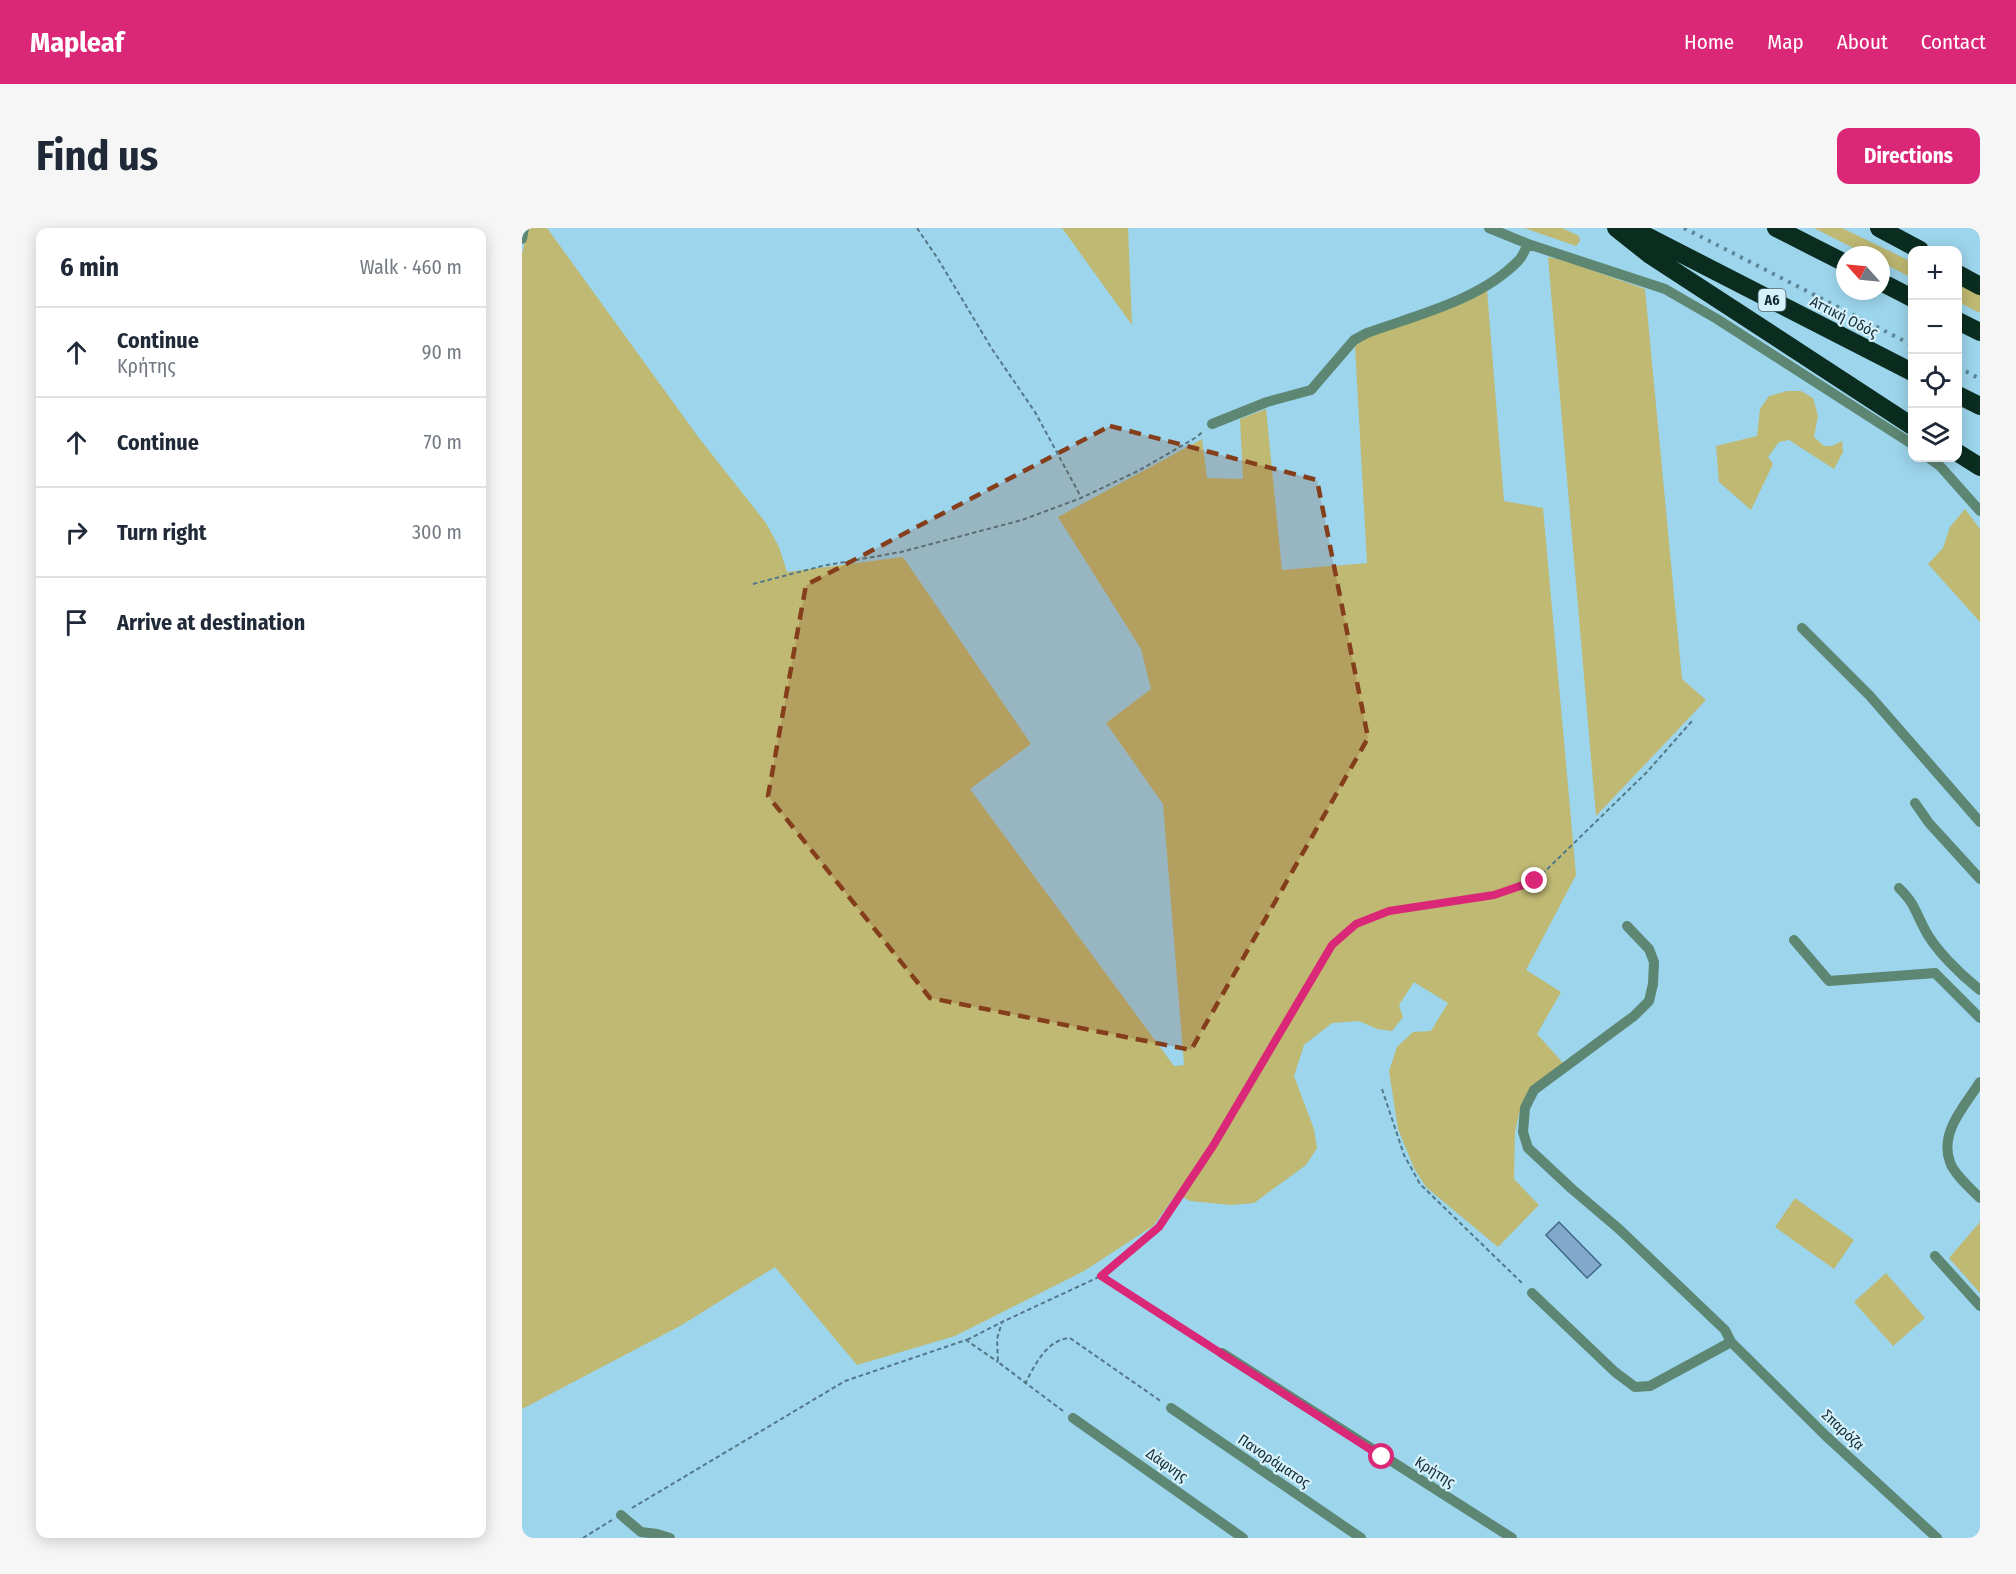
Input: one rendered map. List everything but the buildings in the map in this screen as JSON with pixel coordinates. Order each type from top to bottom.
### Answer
[{"type":"highway","points":[[1616,228],[1650,255],[1908,423]]},
{"type":"highway","name":"Αττική Οδός","points":[[1632,228],[1908,370]]},
{"type":"highway","points":[[1776,228],[1836,259]]},
{"type":"highway","points":[[1880,228],[1913,246]]},
{"type":"highway","points":[[1962,276],[1980,286]]},
{"type":"highway","points":[[1890,287],[1908,296]]},
{"type":"highway","points":[[1962,323],[1980,333]]},
{"type":"highway","points":[[1962,397],[1980,406]]},
{"type":"highway","points":[[1962,456],[1980,467]]},
{"type":"street","points":[[522,239],[524,228]]},
{"type":"street","points":[[1489,228],[1528,244],[1665,289],[1908,441]]},
{"type":"street","points":[[1212,424],[1267,402],[1311,390],[1354,340],[1367,333],[1458,301],[1498,278],[1520,259],[1528,244]]},
{"type":"street","points":[[1934,462],[1980,511]]},
{"type":"street","points":[[1802,628],[1870,696],[1980,822]]},
{"type":"street","points":[[1915,803],[1929,823],[1980,879]]},
{"type":"street","points":[[1899,888],[1910,899],[1923,928],[1936,946],[1980,990]]},
{"type":"street","name":"Σπαρόζα","points":[[1627,927],[1649,949],[1654,962],[1653,984],[1648,1001],[1634,1016],[1534,1090],[1525,1108],[1523,1132],[1528,1148],[1619,1229],[1725,1330],[1731,1342],[1826,1436],[1937,1538]]},
{"type":"street","points":[[1794,940],[1829,981],[1935,973],[1980,1018]]},
{"type":"street","points":[[1980,1082],[1956,1118],[1946,1141],[1950,1164],[1980,1198]]},
{"type":"street","points":[[1935,1256],[1980,1306]]},
{"type":"street","points":[[1532,1293],[1615,1372],[1635,1387],[1650,1386],[1731,1342]]},
{"type":"street","name":"Κρήτης","points":[[1221,1353],[1512,1538]]},
{"type":"street","name":"Πανοράματος","points":[[1171,1408],[1360,1538]]},
{"type":"street","name":"Δάφνης","points":[[1073,1418],[1243,1538]]},
{"type":"street","points":[[621,1515],[641,1532],[670,1538]]},
{"type":"path","points":[[917,228],[992,349],[1035,412],[1081,498]]},
{"type":"path","points":[[753,584],[822,566],[901,552],[1022,520],[1081,498],[1140,470],[1195,438],[1212,424]]},
{"type":"path","points":[[583,1538],[845,1381],[966,1340],[1101,1276],[1159,1227],[1213,1146],[1332,945],[1356,924],[1389,911],[1494,895],[1535,881],[1647,772],[1692,721]]},
{"type":"path","points":[[1382,1089],[1404,1155],[1420,1184],[1532,1293]]},
{"type":"path","points":[[1101,1276],[1221,1353]]},
{"type":"path","points":[[998,1362],[997,1340],[1002,1322]]},
{"type":"path","points":[[1025,1384],[1035,1364],[1053,1344],[1063,1338],[1070,1338],[1171,1408]]},
{"type":"path","points":[[966,1340],[1073,1418]]},
{"type":"highlighted area","points":[[1110,426],[1317,480],[1368,738],[1191,1050],[930,998],[768,796],[806,585]]},
{"type":"shaded area","points":[[528,228],[547,228],[699,438],[766,523],[779,547],[787,572],[903,557],[1031,744],[970,789],[1174,1066],[1184,1065],[1163,804],[1106,723],[1151,689],[1141,649],[1058,517],[1202,439],[1207,478],[1243,479],[1240,419],[1266,409],[1282,570],[1367,563],[1355,346],[1365,338],[1487,290],[1504,501],[1543,508],[1576,875],[1526,970],[1561,992],[1537,1034],[1563,1063],[1520,1110],[1515,1132],[1514,1179],[1539,1205],[1498,1247],[1426,1187],[1414,1168],[1398,1129],[1389,1071],[1397,1047],[1413,1032],[1431,1031],[1448,1003],[1414,982],[1399,1005],[1403,1017],[1392,1031],[1377,1029],[1359,1021],[1332,1023],[1304,1045],[1294,1076],[1314,1129],[1317,1148],[1306,1165],[1254,1203],[1231,1205],[1190,1201],[1183,1197],[1182,1186],[1153,1226],[1084,1271],[955,1336],[857,1365],[775,1267],[680,1326],[522,1409],[522,254]]},
{"type":"shaded area","points":[[1062,228],[1128,228],[1132,325]]},
{"type":"shaded area","points":[[1524,228],[1562,228],[1579,236],[1580,241],[1576,246]]},
{"type":"shaded area","points":[[1814,228],[1842,228],[1879,246],[1849,246]]},
{"type":"shaded area","points":[[1890,251],[1908,260],[1908,276],[1890,267]]},
{"type":"shaded area","points":[[1548,257],[1566,261],[1645,289],[1682,679],[1706,700],[1596,816]]},
{"type":"shaded area","points":[[1962,284],[1980,292],[1980,313],[1962,304]]},
{"type":"shaded area","points":[[1787,391],[1801,391],[1813,398],[1818,416],[1814,437],[1824,446],[1832,446],[1842,441],[1843,452],[1834,469],[1789,440],[1779,442],[1768,457],[1773,464],[1751,510],[1719,482],[1716,446],[1757,436],[1760,409],[1769,396]]},
{"type":"shaded area","points":[[1965,509],[1980,529],[1980,622],[1928,564],[1943,548],[1950,527]]},
{"type":"shaded area","points":[[1795,1198],[1854,1240],[1834,1269],[1775,1227]]},
{"type":"shaded area","points":[[1980,1222],[1980,1293],[1949,1258]]},
{"type":"shaded area","points":[[1886,1273],[1925,1318],[1893,1346],[1854,1302]]},
{"type":"railway","points":[[1684,228],[1908,343]]},
{"type":"railway","points":[[1962,369],[1980,379]]},
{"type":"route","points":[[1382,1457],[1101,1276],[1159,1227],[1213,1146],[1332,945],[1356,924],[1389,911],[1494,895],[1535,881]]}]
